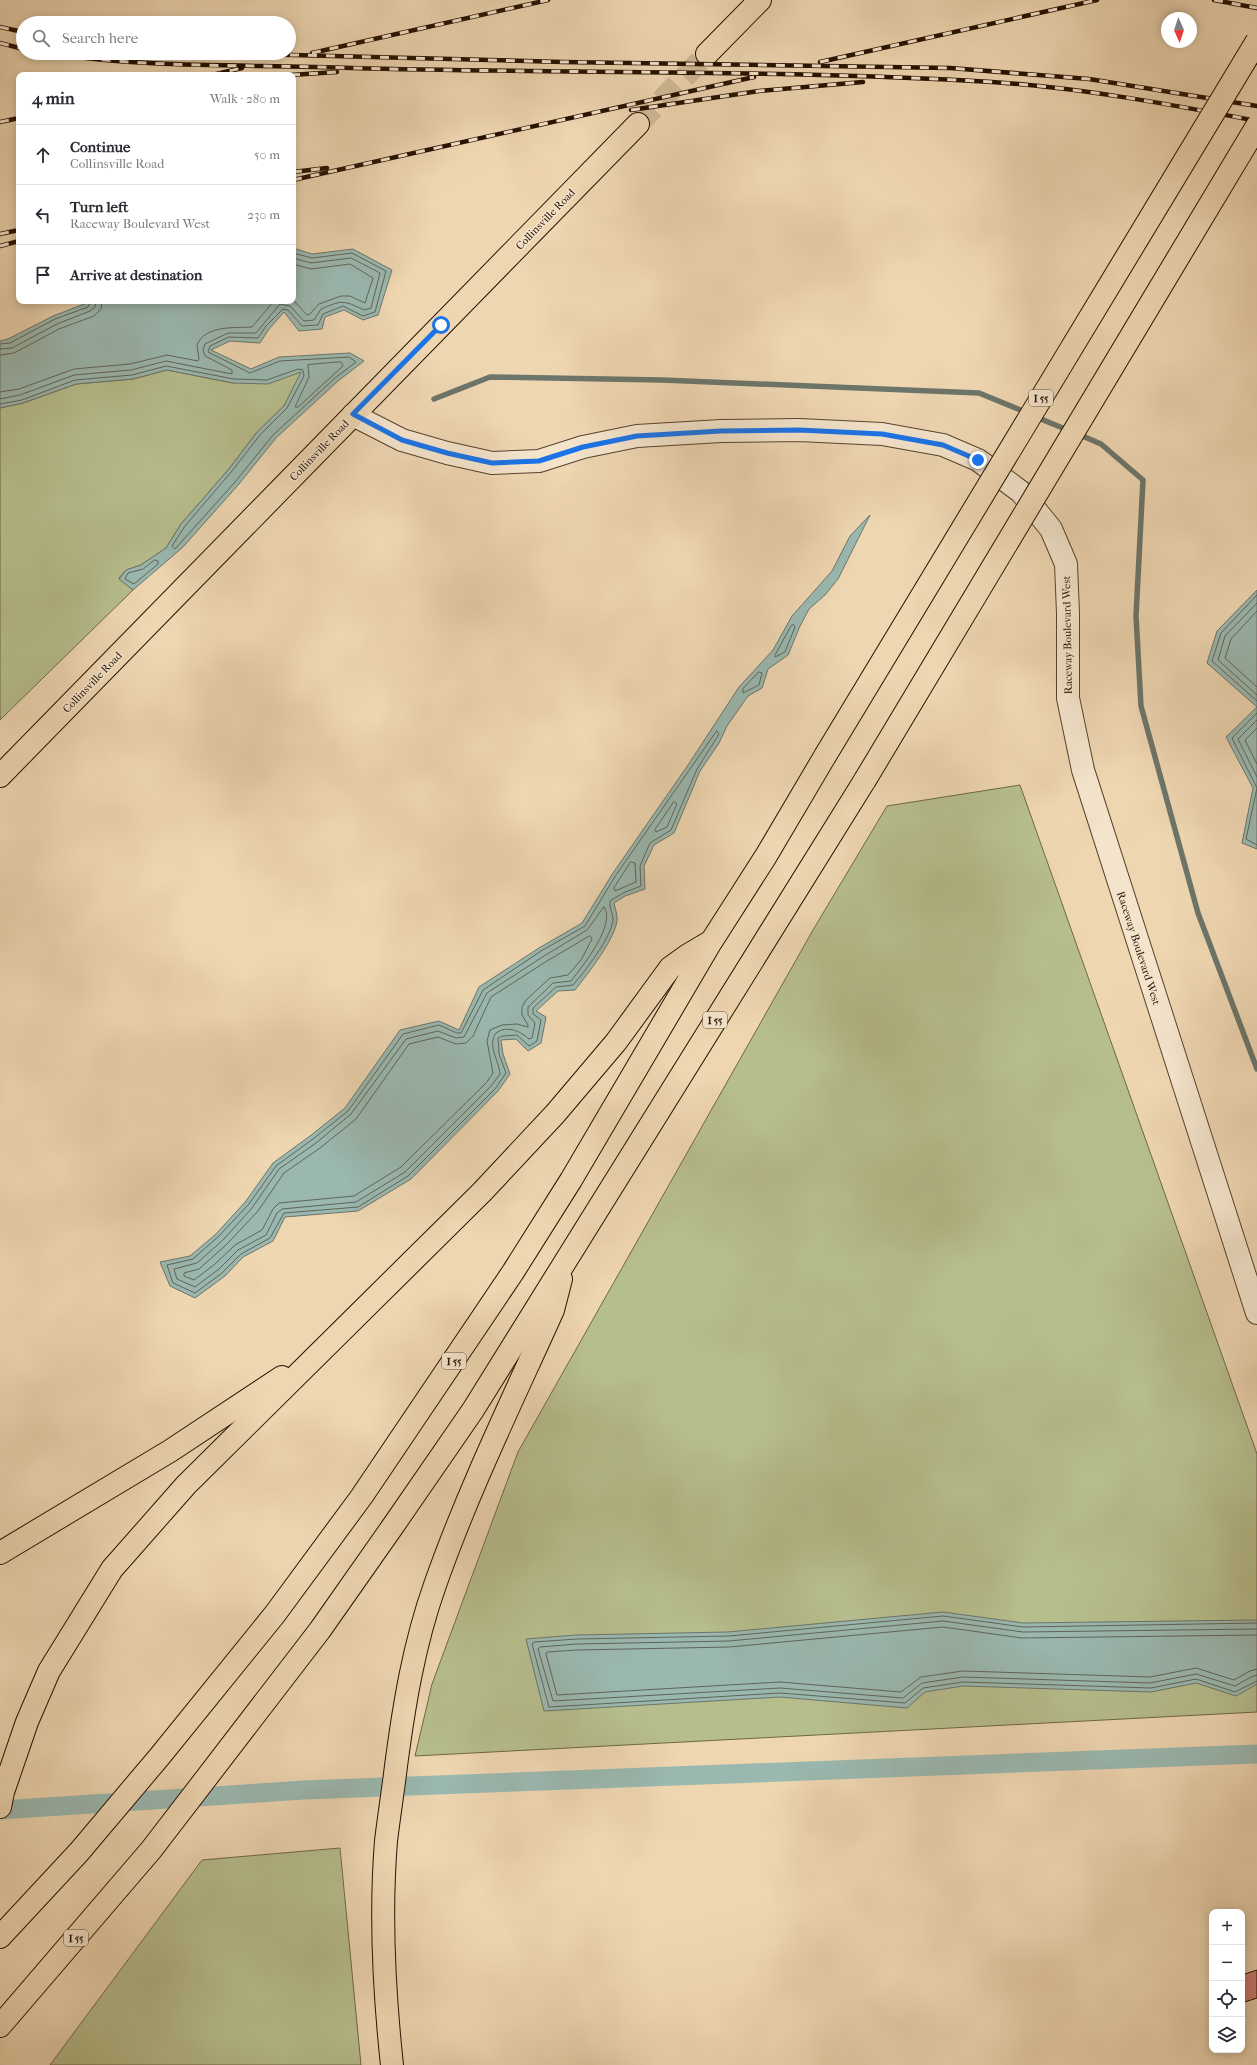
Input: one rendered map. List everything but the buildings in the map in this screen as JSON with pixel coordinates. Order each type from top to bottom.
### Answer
[{"type":"main road","points":[[707,54],[760,0]]},
{"type":"main road","name":"I 55","points":[[0,1938],[79,1852],[160,1756],[275,1614],[362,1496],[447,1371],[571,1180],[711,942],[766,856],[1257,41]]},
{"type":"main road","name":"Collinsville Road","points":[[0,776],[638,124]]},
{"type":"main road","name":"I 55","points":[[0,2026],[151,1850],[320,1630],[473,1410],[865,780],[1257,126]]},
{"type":"main road","points":[[0,1807],[3,1792],[27,1722],[49,1672],[112,1569],[186,1485],[482,1192],[555,1114],[616,1042],[670,968],[688,955],[711,942]]},
{"type":"main road","points":[[392,2065],[383,1917],[386,1841],[400,1735],[414,1657],[434,1587],[468,1496],[553,1310],[566,1260]]},
{"type":"main road","points":[[0,1553],[170,1451],[326,1347]]},
{"type":"street","name":"Raceway Boulevard West","points":[[353,414],[402,440],[447,453],[492,463],[539,461],[583,447],[637,436],[721,431],[799,430],[882,434],[943,445],[978,460],[1021,492],[1051,528],[1066,564],[1068,613],[1068,698],[1083,770],[1257,1313]]},
{"type":"green space","points":[[167,370],[233,383],[302,372],[284,406],[257,432],[229,469],[181,524],[166,548],[141,565],[126,570],[119,578],[133,590],[0,720],[0,408],[23,403],[76,384],[133,379]]},
{"type":"green space","points":[[1020,785],[1257,1454],[1257,1712],[415,1756],[432,1684],[518,1452],[813,930],[887,806]]},
{"type":"green space","points":[[340,1848],[361,2065],[50,2065],[202,1860]]},
{"type":"water","points":[[296,249],[312,254],[353,249],[392,270],[378,315],[363,320],[344,310],[325,317],[322,329],[299,331],[284,312],[269,329],[260,343],[230,341],[211,350],[251,369],[279,357],[350,353],[364,361],[338,381],[276,438],[239,484],[183,547],[133,590],[119,579],[126,570],[141,565],[166,548],[181,524],[229,469],[257,432],[284,406],[301,372],[268,384],[233,383],[167,370],[133,379],[76,384],[23,403],[0,408],[0,341],[8,339],[53,316],[84,304],[296,304]]},
{"type":"water","points":[[870,515],[838,579],[825,595],[809,609],[788,655],[768,669],[762,688],[748,696],[727,726],[719,743],[700,771],[674,833],[654,845],[644,866],[645,889],[625,896],[614,903],[617,916],[616,926],[600,956],[575,990],[558,991],[536,1011],[546,1017],[541,1043],[528,1051],[516,1039],[501,1040],[503,1054],[510,1074],[498,1091],[411,1179],[358,1211],[285,1217],[273,1241],[243,1257],[225,1276],[195,1298],[170,1286],[160,1262],[190,1256],[216,1234],[246,1201],[273,1163],[345,1108],[400,1030],[439,1021],[459,1030],[479,987],[539,948],[582,923],[613,873],[688,765],[739,687],[773,650],[792,616],[832,571],[850,536]]},
{"type":"water","points":[[1257,590],[1257,707],[1207,663],[1217,631]]},
{"type":"water","points":[[1257,707],[1257,849],[1242,843],[1253,788],[1226,737]]},
{"type":"water","points":[[943,1612],[1023,1623],[1257,1620],[1257,1684],[1236,1696],[1196,1683],[1151,1692],[963,1686],[925,1692],[907,1708],[780,1697],[544,1711],[526,1639],[576,1635],[728,1632]]},
{"type":"waterway","points":[[434,399],[490,377],[662,380],[979,393],[1028,413]]},
{"type":"waterway","points":[[1036,417],[1070,431]]},
{"type":"waterway","points":[[1078,434],[1101,444],[1143,480],[1136,616],[1141,706],[1198,913],[1257,1069]]},
{"type":"waterway","points":[[0,1810],[304,1790],[1257,1754]]},
{"type":"tunnel","points":[[638,124],[707,54]]},
{"type":"railway","points":[[312,53],[548,0]]},
{"type":"railway","points":[[820,62],[1097,0]]},
{"type":"railway","points":[[1214,0],[1257,8]]},
{"type":"railway","points":[[0,27],[16,30]]},
{"type":"railway","points":[[0,43],[16,47]]},
{"type":"railway","points":[[296,55],[563,62],[950,68],[1089,79],[1257,106]]},
{"type":"railway","points":[[104,60],[162,64],[432,70],[752,73],[992,82],[1092,92],[1257,121]]},
{"type":"railway","points":[[225,72],[242,68]]},
{"type":"railway","points":[[296,75],[337,72]]},
{"type":"railway","points":[[296,179],[754,77]]},
{"type":"railway","points":[[631,110],[759,91],[863,82]]},
{"type":"railway","points":[[0,122],[16,119]]},
{"type":"railway","points":[[296,172],[327,168]]},
{"type":"railway","points":[[0,234],[16,231]]},
{"type":"railway","points":[[0,246],[16,242]]},
{"type":"route","points":[[441,325],[353,414],[402,440],[447,453],[492,463],[539,461],[583,447],[637,436],[721,431],[799,430],[882,434],[943,445],[978,460]]}]
